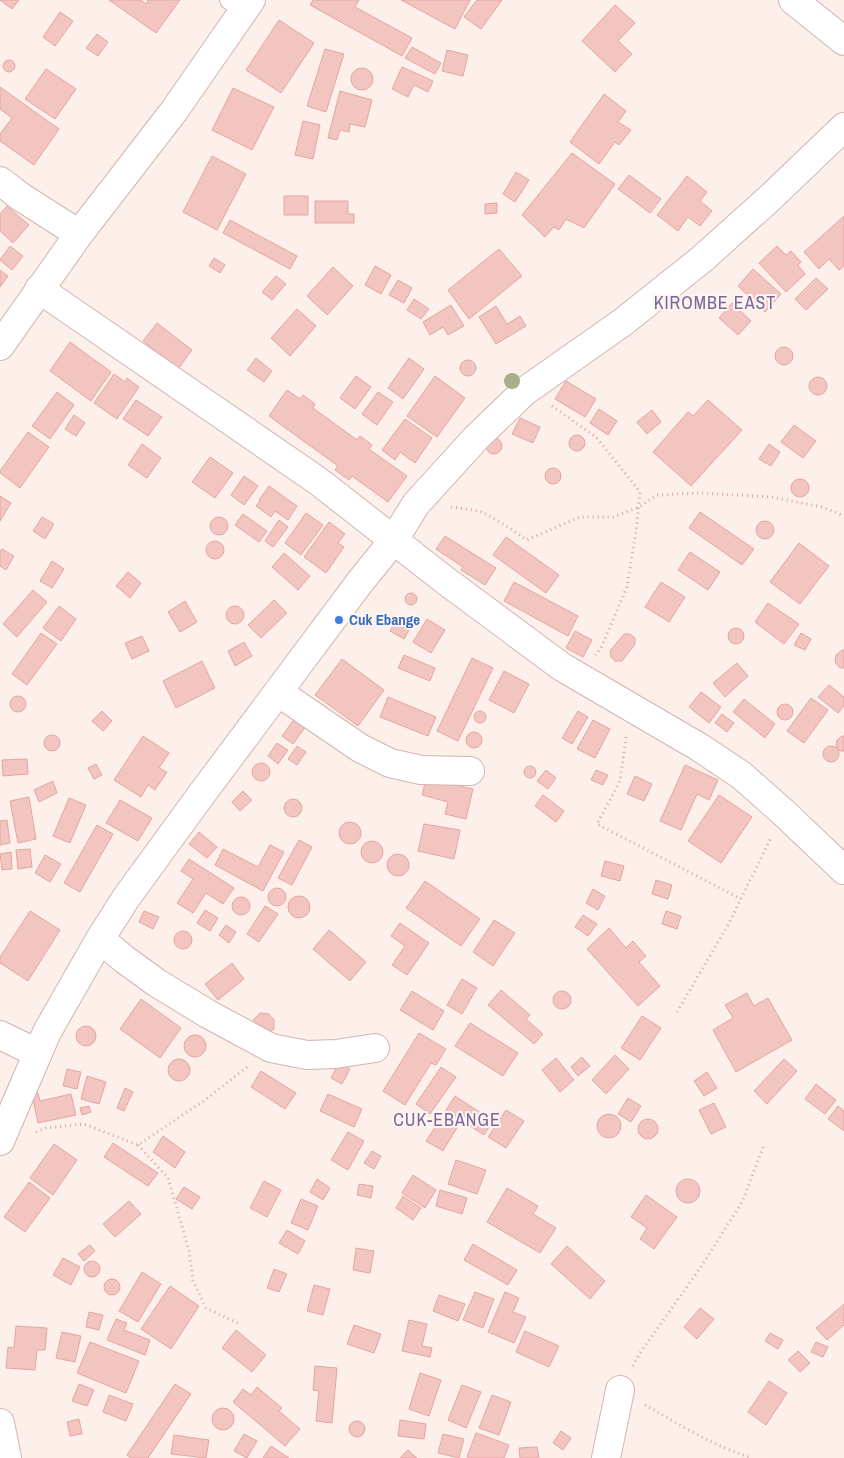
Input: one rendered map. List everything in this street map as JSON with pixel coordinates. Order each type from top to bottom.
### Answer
[{"type":"street","points":[[793,0],[844,41]]},
{"type":"street","points":[[0,346],[79,234],[174,111],[241,3]]},
{"type":"street","points":[[0,1141],[47,1032],[100,939],[126,898],[201,794],[360,582],[393,541],[416,504],[476,438],[525,391],[623,322],[702,259],[771,197],[844,127]]},
{"type":"street","points":[[0,181],[21,197],[79,234]]},
{"type":"street","points":[[39,289],[318,481],[393,541],[562,666],[628,707],[699,747],[741,775],[844,870]]},
{"type":"street","points":[[278,692],[360,748],[390,763],[420,770],[470,771]]},
{"type":"street","points":[[100,939],[157,983],[208,1014],[271,1048],[307,1055],[336,1054],[375,1048]]},
{"type":"street","points":[[0,1035],[37,1053]]},
{"type":"street","points":[[606,1458],[620,1390]]},
{"type":"street","points":[[0,1423],[7,1458]]},
{"type":"path","points":[[525,391],[547,402],[596,437],[640,492],[627,587],[601,648],[578,677]]},
{"type":"path","points":[[416,504],[451,506],[480,511],[508,526],[527,540],[580,517],[613,517],[639,507],[657,495],[710,494],[772,497],[822,508],[844,516]]},
{"type":"path","points":[[628,707],[626,743],[620,781],[596,824],[741,899]]},
{"type":"path","points":[[677,1012],[728,925],[784,813]]},
{"type":"path","points":[[138,1145],[205,1100],[271,1048]]},
{"type":"path","points":[[28,1135],[46,1128],[84,1124],[138,1145],[168,1178],[189,1251],[193,1281],[206,1308],[238,1323]]},
{"type":"path","points":[[752,1458],[736,1453],[620,1390],[640,1354],[703,1264],[743,1200],[764,1145]]},
{"type":"building","points":[[0,0],[19,0],[12,9]]},
{"type":"building","points":[[109,0],[141,0],[146,4],[148,0],[180,0],[156,33]]},
{"type":"building","points":[[313,0],[359,0],[355,7],[412,38],[402,56],[310,5]]},
{"type":"building","points":[[401,0],[470,0],[455,29]]},
{"type":"building","points":[[477,0],[502,0],[481,29],[464,17]]},
{"type":"building","points":[[615,5],[635,23],[618,41],[632,54],[615,72],[582,41]]},
{"type":"building","points":[[60,12],[73,21],[55,46],[43,37]]},
{"type":"building","points":[[279,20],[314,43],[281,93],[246,70]]},
{"type":"building","points":[[97,34],[108,42],[98,56],[86,48]]},
{"type":"building","points":[[412,47],[441,63],[435,74],[405,58]]},
{"type":"building","points":[[325,49],[344,54],[326,112],[307,106]]},
{"type":"building","points":[[447,50],[468,55],[463,76],[442,71]]},
{"type":"building","points":[[9,60],[15,66],[9,72],[3,66]]},
{"type":"building","points":[[402,67],[433,81],[428,92],[414,85],[408,97],[392,89]]},
{"type":"building","points":[[362,68],[372,75],[373,79],[366,89],[362,90],[352,83],[351,79],[358,69]]},
{"type":"building","points":[[46,69],[76,89],[55,119],[25,99]]},
{"type":"building","points":[[0,87],[59,129],[34,165],[0,141],[0,134],[12,118],[0,109]]},
{"type":"building","points":[[233,88],[274,107],[252,150],[212,130]]},
{"type":"building","points":[[340,91],[372,100],[365,127],[350,124],[349,132],[340,130],[337,140],[328,138]]},
{"type":"building","points":[[604,94],[626,111],[618,122],[631,130],[619,145],[615,142],[599,164],[570,142]]},
{"type":"building","points":[[303,121],[320,125],[313,159],[295,155]]},
{"type":"building","points":[[572,153],[615,184],[584,228],[566,219],[559,230],[554,227],[545,237],[522,215]]},
{"type":"building","points":[[212,156],[246,174],[217,230],[183,212]]},
{"type":"building","points":[[516,172],[529,180],[515,202],[503,194]]},
{"type":"building","points":[[629,175],[661,199],[650,213],[618,189]]},
{"type":"building","points":[[687,176],[707,192],[700,201],[712,211],[700,226],[688,217],[678,231],[657,215]]},
{"type":"building","points":[[284,196],[308,196],[308,215],[284,215]]},
{"type":"building","points":[[315,201],[348,201],[348,214],[354,214],[354,223],[315,223]]},
{"type":"building","points":[[497,203],[497,213],[485,214],[485,204]]},
{"type":"building","points":[[7,206],[29,225],[13,243],[0,231],[0,214]]},
{"type":"building","points":[[844,216],[844,266],[839,270],[829,259],[819,269],[804,252]]},
{"type":"building","points":[[230,220],[297,256],[290,269],[223,233]]},
{"type":"building","points":[[10,246],[23,256],[12,270],[0,260]]},
{"type":"building","points":[[777,246],[786,255],[791,251],[801,262],[798,265],[805,274],[786,292],[759,263]]},
{"type":"building","points":[[499,249],[522,276],[469,319],[448,290]]},
{"type":"building","points":[[214,258],[225,265],[220,273],[209,266]]},
{"type":"building","points":[[375,266],[391,275],[381,294],[365,285]]},
{"type":"building","points":[[333,267],[353,286],[327,315],[307,296]]},
{"type":"building","points":[[753,269],[781,294],[765,312],[738,286]]},
{"type":"building","points":[[0,270],[8,276],[0,287]]},
{"type":"building","points":[[276,276],[286,284],[272,300],[262,292]]},
{"type":"building","points":[[816,278],[828,289],[806,310],[795,299]]},
{"type":"building","points":[[398,280],[412,288],[404,303],[389,295]]},
{"type":"building","points":[[414,299],[429,309],[421,319],[407,310]]},
{"type":"building","points":[[732,303],[751,321],[738,335],[719,318]]},
{"type":"building","points":[[451,305],[464,326],[448,335],[443,327],[430,335],[423,322]]},
{"type":"building","points":[[496,306],[507,324],[520,316],[526,326],[496,344],[479,317]]},
{"type":"building","points":[[297,309],[316,326],[290,356],[271,338]]},
{"type":"building","points":[[157,323],[192,350],[178,369],[143,341]]},
{"type":"building","points":[[70,342],[111,372],[91,401],[50,371]]},
{"type":"building","points":[[780,347],[788,347],[793,352],[791,363],[780,365],[775,360],[775,352]]},
{"type":"building","points":[[256,358],[272,371],[264,382],[247,370]]},
{"type":"building","points":[[409,358],[424,369],[403,399],[388,388]]},
{"type":"building","points":[[468,360],[474,362],[476,368],[474,374],[468,376],[462,374],[460,368],[462,362]]},
{"type":"building","points":[[114,374],[125,382],[127,378],[139,387],[117,419],[94,403]]},
{"type":"building","points":[[356,376],[371,387],[355,409],[340,398]]},
{"type":"building","points":[[435,376],[465,398],[437,437],[407,416]]},
{"type":"building","points":[[814,377],[822,377],[827,382],[825,393],[814,395],[809,390],[809,382]]},
{"type":"building","points":[[566,381],[596,399],[585,417],[555,399]]},
{"type":"building","points":[[287,390],[300,399],[303,395],[315,404],[313,408],[357,440],[360,436],[372,445],[369,449],[407,476],[388,502],[352,476],[349,480],[335,470],[338,466],[269,416]]},
{"type":"building","points":[[57,392],[74,405],[50,439],[32,426]]},
{"type":"building","points":[[378,392],[393,402],[377,425],[362,414]]},
{"type":"building","points":[[136,400],[162,417],[148,436],[123,419]]},
{"type":"building","points":[[708,400],[742,430],[691,486],[653,452],[688,412],[693,416]]},
{"type":"building","points":[[599,409],[617,421],[608,435],[590,423]]},
{"type":"building","points":[[652,410],[661,422],[647,434],[637,422]]},
{"type":"building","points":[[74,415],[85,423],[76,436],[65,429]]},
{"type":"building","points":[[520,418],[540,427],[533,443],[512,434]]},
{"type":"building","points":[[405,419],[432,438],[415,463],[400,452],[395,460],[382,450]]},
{"type":"building","points":[[794,425],[816,441],[803,458],[781,442]]},
{"type":"building","points":[[28,432],[49,447],[20,488],[0,473],[0,471]]},
{"type":"building","points":[[577,435],[585,443],[577,451],[569,443]]},
{"type":"building","points":[[494,438],[502,446],[494,454],[486,446]]},
{"type":"building","points":[[142,444],[161,458],[147,478],[128,465]]},
{"type":"building","points":[[769,444],[780,452],[771,466],[759,459]]},
{"type":"building","points":[[210,457],[233,473],[215,498],[192,482]]},
{"type":"building","points":[[553,468],[561,476],[553,484],[545,476]]},
{"type":"building","points":[[244,476],[258,486],[244,505],[231,495]]},
{"type":"building","points":[[796,479],[804,479],[809,484],[807,495],[796,497],[791,492],[791,484]]},
{"type":"building","points":[[269,486],[297,506],[288,520],[275,511],[271,517],[256,506]]},
{"type":"building","points":[[0,496],[11,503],[0,521]]},
{"type":"building","points":[[700,512],[754,549],[742,565],[689,528]]},
{"type":"building","points":[[306,513],[323,525],[301,555],[285,543]]},
{"type":"building","points":[[243,514],[267,531],[259,542],[235,525]]},
{"type":"building","points":[[42,517],[54,524],[45,539],[33,531]]},
{"type":"building","points":[[219,517],[225,520],[228,526],[225,532],[219,535],[213,532],[210,526],[213,520]]},
{"type":"building","points":[[279,520],[288,527],[273,547],[265,541]]},
{"type":"building","points":[[761,521],[769,521],[774,526],[772,537],[761,539],[756,534],[756,526]]},
{"type":"building","points":[[329,522],[345,534],[338,543],[344,547],[326,573],[304,557]]},
{"type":"building","points":[[445,536],[496,568],[485,585],[461,570],[463,567],[436,549]]},
{"type":"building","points":[[506,537],[559,575],[546,593],[493,555]]},
{"type":"building","points":[[211,541],[219,541],[224,546],[222,557],[211,559],[206,554],[206,546]]},
{"type":"building","points":[[799,543],[829,566],[800,604],[770,582]]},
{"type":"building","points":[[2,549],[14,556],[6,570],[0,566],[0,551]]},
{"type":"building","points":[[690,552],[720,572],[708,590],[678,570]]},
{"type":"building","points":[[284,553],[310,576],[298,590],[272,567]]},
{"type":"building","points":[[52,561],[64,569],[52,588],[40,581]]},
{"type":"building","points":[[128,572],[141,583],[130,598],[116,586]]},
{"type":"building","points":[[514,582],[578,616],[568,636],[504,601]]},
{"type":"building","points":[[661,582],[685,597],[669,622],[645,607]]},
{"type":"building","points":[[33,590],[47,602],[17,637],[3,624]]},
{"type":"building","points":[[409,593],[413,593],[417,599],[413,605],[409,605],[405,601],[405,597]]},
{"type":"building","points":[[274,600],[287,613],[261,638],[248,625]]},
{"type":"building","points":[[185,601],[197,622],[180,632],[168,612]]},
{"type":"building","points":[[768,603],[799,624],[784,644],[755,622]]},
{"type":"building","points":[[59,606],[76,619],[61,641],[43,628]]},
{"type":"building","points":[[231,606],[239,606],[244,611],[242,622],[231,624],[226,619],[226,611]]},
{"type":"building","points":[[427,619],[445,630],[431,653],[413,642]]},
{"type":"building","points":[[395,622],[409,630],[404,639],[390,631]]},
{"type":"building","points":[[736,628],[744,636],[736,644],[728,636]]},
{"type":"building","points":[[575,631],[592,640],[583,657],[566,648]]},
{"type":"building","points":[[41,633],[57,644],[27,685],[12,674]]},
{"type":"building","points":[[801,633],[811,639],[805,650],[794,645]]},
{"type":"building","points":[[624,634],[630,634],[635,638],[635,644],[622,661],[615,661],[611,657],[610,651]]},
{"type":"building","points":[[142,636],[149,651],[132,659],[125,643]]},
{"type":"building","points":[[244,642],[252,656],[235,666],[228,651]]},
{"type":"building","points":[[844,650],[844,668],[840,668],[835,662],[836,655]]},
{"type":"building","points":[[404,655],[435,668],[430,681],[398,668]]},
{"type":"building","points":[[472,658],[493,668],[458,741],[437,731]]},
{"type":"building","points":[[342,659],[384,690],[358,726],[315,695]]},
{"type":"building","points":[[202,661],[215,688],[176,708],[163,681]]},
{"type":"building","points":[[737,663],[748,676],[725,697],[713,683]]},
{"type":"building","points":[[504,671],[529,684],[514,713],[489,700]]},
{"type":"building","points":[[829,685],[844,697],[844,706],[838,713],[818,697]]},
{"type":"building","points":[[701,692],[721,707],[709,723],[689,707]]},
{"type":"building","points":[[15,696],[21,696],[26,701],[24,710],[15,712],[10,707],[10,701]]},
{"type":"building","points":[[388,697],[436,717],[428,736],[380,717]]},
{"type":"building","points":[[811,698],[828,710],[804,743],[787,731]]},
{"type":"building","points":[[744,699],[775,724],[765,738],[733,712]]},
{"type":"building","points":[[785,704],[791,706],[793,712],[791,718],[785,720],[779,718],[777,712],[779,706]]},
{"type":"building","points":[[102,711],[112,721],[103,731],[92,721]]},
{"type":"building","points":[[480,711],[486,717],[480,723],[474,717]]},
{"type":"building","points":[[578,711],[588,717],[572,744],[562,738]]},
{"type":"building","points":[[722,714],[734,723],[727,732],[715,723]]},
{"type":"building","points":[[295,718],[306,726],[293,744],[282,736]]},
{"type":"building","points":[[593,720],[610,729],[595,758],[577,749]]},
{"type":"building","points":[[471,732],[477,732],[482,737],[480,746],[471,748],[466,743],[466,737]]},
{"type":"building","points":[[49,735],[55,735],[60,740],[58,749],[49,751],[44,746],[44,740]]},
{"type":"building","points":[[143,736],[169,753],[159,768],[167,772],[155,790],[148,785],[141,797],[114,780]]},
{"type":"building","points":[[844,736],[844,751],[840,751],[836,746],[837,740]]},
{"type":"building","points":[[277,743],[288,750],[278,764],[268,756]]},
{"type":"building","points":[[297,746],[306,752],[297,765],[288,759]]},
{"type":"building","points":[[831,746],[837,748],[839,754],[837,760],[831,762],[825,760],[823,754],[825,748]]},
{"type":"building","points":[[27,759],[28,774],[3,776],[2,760]]},
{"type":"building","points":[[257,763],[265,763],[270,768],[268,779],[257,781],[252,776],[252,768]]},
{"type":"building","points":[[96,764],[102,775],[94,779],[88,768]]},
{"type":"building","points":[[685,765],[718,780],[709,800],[697,794],[681,830],[660,821]]},
{"type":"building","points":[[530,766],[536,772],[530,778],[524,772]]},
{"type":"building","points":[[546,770],[556,778],[548,789],[537,781]]},
{"type":"building","points":[[596,770],[608,775],[603,785],[591,780]]},
{"type":"building","points":[[635,776],[652,784],[644,801],[627,794]]},
{"type":"building","points":[[426,779],[473,789],[466,819],[445,814],[448,802],[422,795]]},
{"type":"building","points":[[53,781],[57,793],[39,802],[34,790]]},
{"type":"building","points":[[243,791],[252,800],[240,811],[232,802]]},
{"type":"building","points":[[543,795],[564,811],[556,822],[535,806]]},
{"type":"building","points":[[719,795],[752,817],[721,863],[688,841]]},
{"type":"building","points":[[29,797],[36,839],[18,843],[10,801]]},
{"type":"building","points":[[69,798],[86,805],[70,843],[53,836]]},
{"type":"building","points":[[289,799],[297,799],[302,804],[300,815],[289,817],[284,812],[284,804]]},
{"type":"building","points":[[120,800],[152,818],[138,841],[106,823]]},
{"type":"building","points":[[7,820],[10,843],[0,845],[0,821]]},
{"type":"building","points":[[350,822],[360,829],[361,833],[354,843],[350,844],[340,837],[339,833],[346,823]]},
{"type":"building","points":[[424,824],[460,830],[454,859],[418,851]]},
{"type":"building","points":[[97,825],[113,834],[80,892],[64,883]]},
{"type":"building","points":[[199,832],[217,847],[207,858],[189,844]]},
{"type":"building","points":[[299,840],[312,847],[292,885],[278,878]]},
{"type":"building","points":[[372,841],[380,844],[383,852],[380,860],[372,863],[364,860],[361,852],[364,844]]},
{"type":"building","points":[[270,845],[284,852],[263,891],[215,865],[223,849],[258,867]]},
{"type":"building","points":[[30,849],[32,867],[18,869],[16,850]]},
{"type":"building","points":[[11,852],[12,869],[2,870],[0,854]]},
{"type":"building","points":[[398,854],[408,861],[409,865],[402,875],[398,876],[388,869],[387,865],[394,855]]},
{"type":"building","points":[[45,855],[61,864],[50,882],[35,873]]},
{"type":"building","points":[[189,859],[234,888],[223,904],[206,893],[193,913],[177,903],[193,879],[181,871]]},
{"type":"building","points":[[605,861],[624,866],[620,881],[601,876]]},
{"type":"building","points":[[656,880],[672,885],[668,899],[652,894]]},
{"type":"building","points":[[425,881],[480,919],[461,946],[406,908]]},
{"type":"building","points":[[273,888],[281,888],[286,893],[284,904],[273,906],[268,901],[268,893]]},
{"type":"building","points":[[593,889],[605,896],[598,910],[586,903]]},
{"type":"building","points":[[299,896],[309,903],[310,907],[303,917],[299,918],[289,911],[288,907],[295,897]]},
{"type":"building","points":[[237,897],[245,897],[250,902],[248,913],[237,915],[232,910],[232,902]]},
{"type":"building","points":[[265,906],[278,914],[259,942],[247,934]]},
{"type":"building","points":[[205,910],[218,918],[210,931],[197,923]]},
{"type":"building","points":[[30,911],[60,930],[28,981],[0,963],[0,957]]},
{"type":"building","points":[[144,911],[159,917],[153,929],[139,922]]},
{"type":"building","points":[[666,911],[681,916],[677,929],[662,924]]},
{"type":"building","points":[[583,915],[597,924],[588,936],[575,927]]},
{"type":"building","points":[[494,920],[515,933],[493,966],[473,952]]},
{"type":"building","points":[[400,923],[429,943],[407,975],[392,965],[405,946],[391,936]]},
{"type":"building","points":[[226,925],[236,932],[229,943],[219,935]]},
{"type":"building","points":[[609,928],[626,948],[633,941],[646,956],[639,962],[660,986],[638,1006],[587,949]]},
{"type":"building","points":[[329,930],[366,962],[350,981],[313,949]]},
{"type":"building","points":[[179,931],[187,931],[192,936],[190,947],[179,949],[174,944],[174,936]]},
{"type":"building","points":[[232,963],[244,979],[218,1000],[205,984]]},
{"type":"building","points":[[462,979],[477,988],[462,1014],[447,1005]]},
{"type":"building","points":[[501,990],[530,1015],[526,1019],[543,1034],[534,1044],[488,1005]]},
{"type":"building","points":[[412,991],[444,1011],[433,1030],[400,1010]]},
{"type":"building","points":[[562,991],[568,994],[571,1000],[568,1006],[562,1009],[556,1006],[553,1000],[556,994]]},
{"type":"building","points":[[747,993],[754,1006],[768,998],[792,1040],[736,1072],[713,1030],[733,1018],[725,1005]]},
{"type":"building","points":[[141,999],[181,1028],[160,1058],[120,1029]]},
{"type":"building","points":[[260,1013],[269,1014],[274,1020],[274,1029],[267,1034],[253,1027],[254,1019]]},
{"type":"building","points":[[642,1016],[661,1028],[640,1060],[621,1048]]},
{"type":"building","points":[[470,1023],[518,1053],[503,1076],[455,1046]]},
{"type":"building","points":[[82,1026],[90,1026],[96,1032],[96,1040],[90,1046],[82,1046],[76,1040],[76,1032]]},
{"type":"building","points":[[419,1033],[446,1049],[436,1065],[431,1063],[405,1105],[383,1091]]},
{"type":"building","points":[[195,1035],[203,1038],[206,1046],[203,1054],[195,1057],[187,1054],[184,1046],[187,1038]]},
{"type":"building","points":[[615,1055],[629,1069],[606,1094],[592,1080]]},
{"type":"building","points":[[582,1057],[590,1066],[578,1076],[571,1067]]},
{"type":"building","points":[[556,1058],[574,1080],[560,1092],[542,1070]]},
{"type":"building","points":[[179,1059],[187,1062],[190,1070],[187,1078],[179,1081],[171,1078],[168,1070],[171,1062]]},
{"type":"building","points":[[784,1059],[797,1071],[767,1104],[754,1091]]},
{"type":"building","points":[[339,1063],[350,1069],[342,1084],[331,1078]]},
{"type":"building","points":[[441,1067],[456,1077],[430,1114],[416,1104]]},
{"type":"building","points":[[67,1069],[81,1072],[77,1089],[63,1086]]},
{"type":"building","points":[[261,1071],[296,1093],[285,1109],[251,1087]]},
{"type":"building","points":[[707,1072],[717,1088],[704,1096],[694,1081]]},
{"type":"building","points":[[87,1076],[106,1082],[99,1104],[81,1099]]},
{"type":"building","points":[[816,1084],[836,1100],[825,1114],[805,1099]]},
{"type":"building","points":[[125,1088],[133,1092],[124,1111],[117,1108]]},
{"type":"building","points":[[38,1093],[40,1101],[71,1094],[76,1115],[38,1123],[32,1095]]},
{"type":"building","points":[[328,1094],[362,1109],[354,1127],[320,1111]]},
{"type":"building","points":[[455,1096],[493,1121],[484,1135],[446,1110]]},
{"type":"building","points":[[628,1098],[641,1106],[631,1122],[618,1114]]},
{"type":"building","points":[[714,1103],[726,1127],[711,1134],[699,1110]]},
{"type":"building","points":[[89,1106],[91,1112],[82,1115],[80,1108]]},
{"type":"building","points":[[838,1106],[844,1111],[844,1131],[828,1119]]},
{"type":"building","points":[[506,1110],[524,1121],[506,1148],[488,1137]]},
{"type":"building","points":[[609,1114],[617,1118],[621,1126],[617,1134],[609,1138],[601,1134],[597,1126],[601,1118]]},
{"type":"building","points":[[442,1117],[458,1126],[443,1151],[426,1141]]},
{"type":"building","points":[[644,1119],[652,1119],[658,1125],[658,1133],[652,1139],[644,1139],[638,1133],[638,1125]]},
{"type":"building","points":[[348,1132],[364,1141],[348,1170],[331,1160]]},
{"type":"building","points":[[163,1136],[185,1152],[175,1168],[153,1152]]},
{"type":"building","points":[[113,1143],[158,1173],[148,1186],[104,1157]]},
{"type":"building","points":[[54,1144],[77,1160],[53,1195],[30,1178]]},
{"type":"building","points":[[372,1151],[381,1156],[374,1169],[364,1163]]},
{"type":"building","points":[[456,1160],[486,1170],[477,1194],[448,1184]]},
{"type":"building","points":[[413,1175],[436,1190],[425,1208],[402,1193]]},
{"type":"building","points":[[317,1179],[330,1188],[323,1200],[310,1192]]},
{"type":"building","points":[[688,1179],[697,1182],[700,1191],[697,1200],[688,1203],[679,1200],[676,1191],[679,1182]]},
{"type":"building","points":[[264,1181],[281,1190],[267,1217],[250,1208]]},
{"type":"building","points":[[29,1182],[50,1198],[25,1232],[4,1217]]},
{"type":"building","points":[[359,1184],[373,1186],[371,1198],[357,1195]]},
{"type":"building","points":[[184,1187],[200,1197],[192,1209],[176,1199]]},
{"type":"building","points":[[507,1188],[538,1206],[533,1214],[556,1228],[540,1253],[487,1222]]},
{"type":"building","points":[[440,1190],[467,1198],[462,1214],[436,1206]]},
{"type":"building","points":[[646,1195],[677,1217],[654,1249],[640,1239],[647,1228],[631,1217]]},
{"type":"building","points":[[403,1196],[421,1208],[413,1220],[396,1208]]},
{"type":"building","points":[[301,1199],[318,1206],[308,1230],[291,1223]]},
{"type":"building","points":[[129,1201],[141,1214],[115,1237],[103,1224]]},
{"type":"building","points":[[287,1230],[305,1241],[298,1254],[279,1243]]},
{"type":"building","points":[[473,1244],[517,1270],[508,1285],[464,1260]]},
{"type":"building","points":[[90,1245],[95,1251],[84,1261],[78,1254]]},
{"type":"building","points":[[567,1246],[605,1281],[590,1299],[551,1264]]},
{"type":"building","points":[[356,1248],[374,1251],[370,1273],[353,1270]]},
{"type":"building","points":[[63,1258],[80,1267],[71,1285],[53,1275]]},
{"type":"building","points":[[92,1261],[100,1269],[92,1277],[84,1269]]},
{"type":"building","points":[[274,1269],[287,1274],[279,1292],[267,1288]]},
{"type":"building","points":[[142,1272],[161,1284],[138,1322],[119,1311]]},
{"type":"building","points":[[112,1279],[120,1287],[112,1295],[104,1287]]},
{"type":"building","points":[[314,1285],[330,1289],[323,1315],[307,1311]]},
{"type":"building","points":[[170,1286],[199,1306],[171,1349],[141,1329]]},
{"type":"building","points":[[475,1292],[494,1299],[483,1328],[463,1320]]},
{"type":"building","points":[[505,1292],[519,1298],[513,1312],[526,1317],[514,1343],[488,1332]]},
{"type":"building","points":[[439,1295],[465,1304],[458,1321],[433,1311]]},
{"type":"building","points":[[844,1304],[844,1325],[827,1340],[816,1328]]},
{"type":"building","points":[[700,1308],[714,1319],[697,1339],[684,1327]]},
{"type":"building","points":[[89,1312],[103,1315],[99,1330],[86,1327]]},
{"type":"building","points":[[116,1319],[127,1323],[124,1330],[150,1340],[145,1355],[107,1340]]},
{"type":"building","points":[[409,1320],[427,1324],[422,1346],[432,1348],[430,1357],[402,1351]]},
{"type":"building","points":[[354,1325],[381,1334],[374,1353],[347,1344]]},
{"type":"building","points":[[16,1326],[47,1328],[45,1350],[37,1350],[35,1370],[6,1368],[8,1347],[14,1348]]},
{"type":"building","points":[[236,1330],[266,1355],[252,1372],[222,1348]]},
{"type":"building","points":[[525,1331],[559,1346],[549,1367],[516,1352]]},
{"type":"building","points":[[62,1332],[81,1336],[75,1362],[56,1358]]},
{"type":"building","points":[[770,1333],[783,1340],[778,1349],[765,1341]]},
{"type":"building","points":[[90,1342],[139,1361],[126,1393],[77,1373]]},
{"type":"building","points":[[816,1342],[828,1347],[823,1357],[811,1352]]},
{"type":"building","points":[[798,1351],[810,1363],[800,1372],[788,1360]]},
{"type":"building","points":[[315,1366],[337,1368],[332,1423],[316,1421],[319,1391],[313,1390]]},
{"type":"building","points":[[420,1373],[441,1380],[429,1416],[409,1409]]},
{"type":"building","points":[[769,1381],[787,1393],[766,1425],[748,1412]]},
{"type":"building","points":[[79,1384],[94,1390],[87,1406],[72,1401]]},
{"type":"building","points":[[175,1384],[191,1394],[148,1458],[131,1458],[127,1455]]},
{"type":"building","points":[[462,1385],[481,1392],[466,1428],[448,1420]]},
{"type":"building","points":[[257,1387],[282,1408],[279,1411],[300,1429],[285,1446],[233,1402],[243,1389],[251,1395]]},
{"type":"building","points":[[109,1395],[133,1404],[126,1421],[103,1412]]},
{"type":"building","points":[[492,1395],[511,1402],[499,1435],[479,1428]]},
{"type":"building","points":[[223,1408],[231,1411],[234,1419],[231,1427],[223,1430],[215,1427],[212,1419],[215,1411]]},
{"type":"building","points":[[79,1419],[82,1434],[70,1436],[67,1422]]},
{"type":"building","points":[[400,1420],[426,1424],[424,1439],[398,1436]]},
{"type":"building","points":[[357,1421],[363,1423],[365,1429],[363,1435],[357,1437],[351,1435],[349,1429],[351,1423]]},
{"type":"building","points":[[561,1431],[571,1438],[563,1450],[553,1443]]},
{"type":"building","points":[[476,1433],[509,1445],[504,1458],[467,1457]]},
{"type":"building","points":[[244,1434],[257,1441],[247,1458],[234,1451]]},
{"type":"building","points":[[443,1434],[464,1439],[459,1458],[438,1453]]},
{"type":"building","points":[[174,1435],[209,1440],[206,1458],[171,1454]]},
{"type":"building","points":[[271,1446],[289,1458],[263,1458]]},
{"type":"building","points":[[537,1447],[539,1458],[520,1458],[519,1448]]},
{"type":"building","points":[[408,1450],[417,1458],[400,1458]]},
{"type":"place","name":"Cuk Ebange","points":[[339,620]]},
{"type":"district","name":"KIROMBE EAST","points":[[715,303]]},
{"type":"district","name":"CUK-EBANGE","points":[[447,1120]]}]
